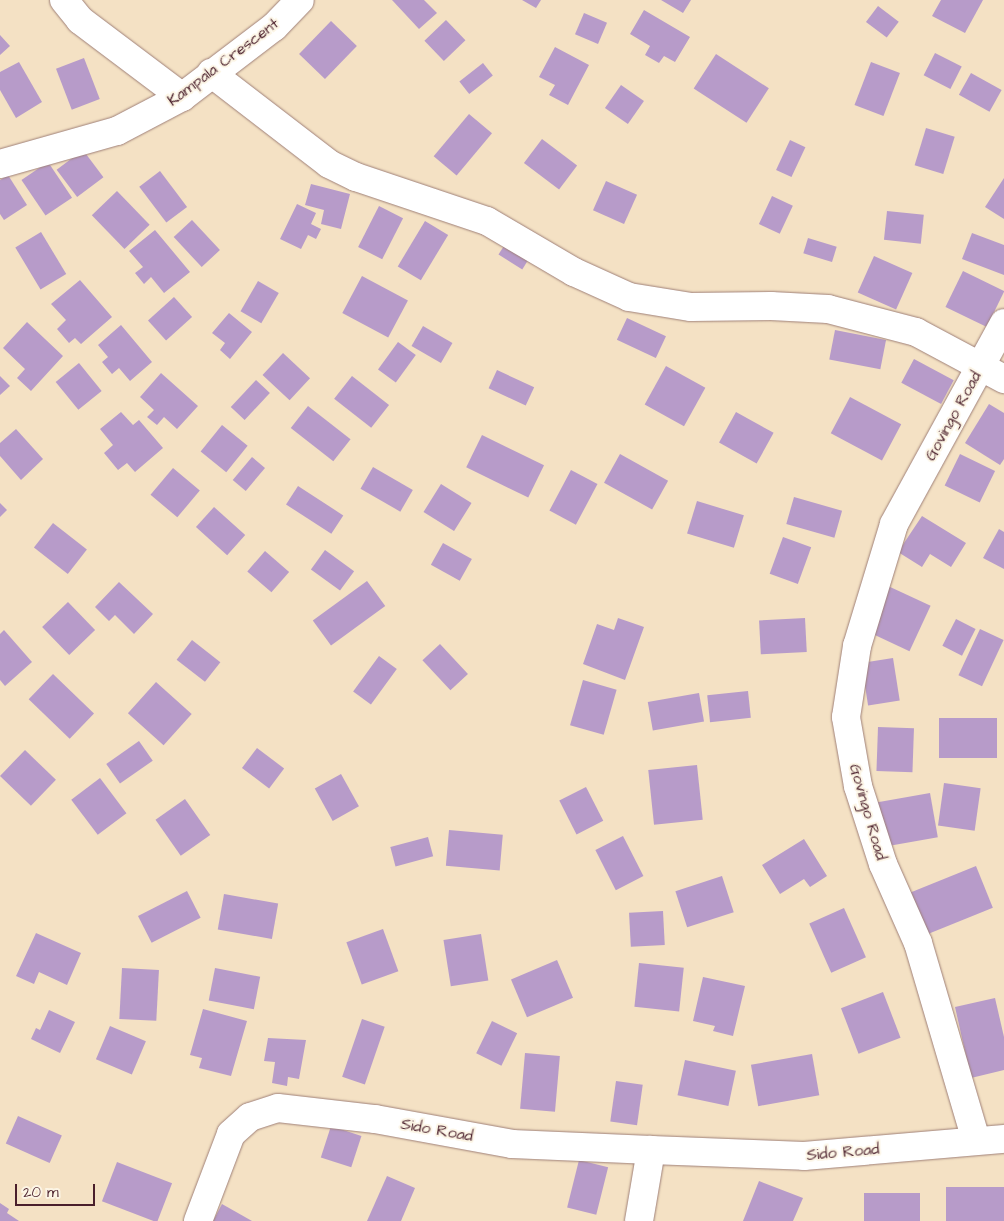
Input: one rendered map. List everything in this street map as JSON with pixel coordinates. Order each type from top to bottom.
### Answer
[{"type":"street","points":[[64,0],[80,20],[182,97]]},
{"type":"street","name":"Kampala Crescent","points":[[0,164],[116,131],[182,97],[211,73],[274,27],[300,0]]},
{"type":"street","points":[[211,73],[329,164],[356,177],[487,221],[574,272],[629,297],[691,307],[771,306],[828,309],[916,332],[981,365],[1004,380]]},
{"type":"street","name":"Govingo Road","points":[[976,1140],[918,943],[883,864],[858,786],[846,717],[857,646],[894,524],[1004,323]]},
{"type":"street","name":"Sido Road","points":[[198,1221],[232,1134],[250,1116],[278,1108],[375,1119],[512,1144],[651,1150],[804,1156],[1004,1139]]},
{"type":"street","points":[[639,1221],[651,1150]]},
{"type":"building","points":[[392,0],[424,0],[437,13],[419,29]]},
{"type":"building","points":[[522,0],[541,0],[536,8]]},
{"type":"building","points":[[661,0],[691,0],[683,13]]},
{"type":"building","points":[[941,0],[983,0],[965,33],[932,16]]},
{"type":"building","points":[[878,6],[899,22],[887,38],[866,22]]},
{"type":"building","points":[[644,10],[690,37],[675,62],[664,56],[659,63],[645,55],[650,46],[630,34]]},
{"type":"building","points":[[584,13],[607,23],[598,44],[575,34]]},
{"type":"building","points":[[446,20],[465,40],[444,61],[424,41]]},
{"type":"building","points":[[331,21],[357,46],[325,79],[299,54]]},
{"type":"building","points":[[0,35],[10,46],[0,55]]},
{"type":"building","points":[[555,47],[589,65],[568,105],[549,95],[555,85],[539,77]]},
{"type":"building","points":[[935,53],[962,67],[950,89],[924,75]]},
{"type":"building","points":[[716,54],[769,88],[747,123],[694,88]]},
{"type":"building","points":[[84,58],[100,99],[72,110],[56,69]]},
{"type":"building","points":[[19,62],[42,102],[16,118],[0,90],[0,72]]},
{"type":"building","points":[[871,62],[900,73],[883,116],[855,105]]},
{"type":"building","points":[[483,63],[493,76],[469,94],[459,81]]},
{"type":"building","points":[[971,73],[1002,90],[989,112],[959,95]]},
{"type":"building","points":[[621,85],[644,101],[628,124],[605,108]]},
{"type":"building","points":[[469,114],[492,133],[457,175],[434,156]]},
{"type":"building","points":[[926,128],[955,137],[943,174],[915,165]]},
{"type":"building","points":[[542,139],[577,165],[559,189],[524,163]]},
{"type":"building","points":[[790,140],[805,147],[791,177],[776,170]]},
{"type":"building","points":[[83,150],[103,177],[77,197],[57,170]]},
{"type":"building","points":[[48,162],[72,198],[46,216],[21,180]]},
{"type":"building","points":[[160,171],[187,207],[166,223],[139,187]]},
{"type":"building","points":[[8,175],[27,205],[4,220],[0,214],[0,180]]},
{"type":"building","points":[[1004,178],[1004,219],[985,207]]},
{"type":"building","points":[[606,181],[637,195],[624,224],[593,210]]},
{"type":"building","points":[[311,184],[350,194],[341,229],[321,224],[324,210],[305,205]]},
{"type":"building","points":[[117,191],[150,225],[124,249],[92,215]]},
{"type":"building","points":[[772,196],[793,206],[780,234],[759,224]]},
{"type":"building","points":[[297,204],[316,213],[311,224],[321,229],[316,239],[308,235],[301,249],[280,239]]},
{"type":"building","points":[[379,206],[403,218],[382,259],[358,247]]},
{"type":"building","points":[[887,211],[924,215],[921,244],[884,240]]},
{"type":"building","points":[[192,220],[220,250],[202,267],[174,237]]},
{"type":"building","points":[[425,221],[448,235],[421,280],[398,266]]},
{"type":"building","points":[[155,230],[190,272],[164,293],[151,277],[144,284],[135,273],[143,267],[129,251]]},
{"type":"building","points":[[41,232],[66,274],[41,289],[15,247]]},
{"type":"building","points":[[972,233],[1004,245],[1004,275],[962,259]]},
{"type":"building","points":[[808,238],[837,247],[832,262],[803,253]]},
{"type":"building","points":[[507,241],[531,256],[522,269],[499,255]]},
{"type":"building","points":[[874,256],[912,273],[896,310],[858,293]]},
{"type":"building","points":[[963,271],[1004,291],[987,327],[945,307]]},
{"type":"building","points":[[362,276],[408,300],[388,337],[342,313]]},
{"type":"building","points":[[80,280],[112,317],[81,344],[75,338],[69,343],[57,329],[66,320],[51,304]]},
{"type":"building","points":[[258,281],[279,293],[261,323],[240,311]]},
{"type":"building","points":[[174,297],[192,317],[166,340],[148,320]]},
{"type":"building","points":[[229,313],[252,332],[230,359],[220,350],[225,343],[212,333]]},
{"type":"building","points":[[627,318],[666,336],[656,358],[617,340]]},
{"type":"building","points":[[27,322],[63,356],[31,391],[17,378],[25,369],[3,348]]},
{"type":"building","points":[[121,325],[152,362],[130,381],[119,368],[112,374],[102,362],[108,357],[98,345]]},
{"type":"building","points":[[423,326],[452,343],[441,363],[412,346]]},
{"type":"building","points":[[835,330],[886,340],[880,369],[829,359]]},
{"type":"building","points":[[398,342],[416,355],[396,382],[378,370]]},
{"type":"building","points":[[283,353],[310,378],[290,400],[263,375]]},
{"type":"building","points":[[914,359],[954,380],[941,404],[901,383]]},
{"type":"building","points":[[79,363],[102,391],[78,410],[56,382]]},
{"type":"building","points":[[666,366],[705,388],[684,426],[645,404]]},
{"type":"building","points":[[497,370],[534,387],[526,405],[489,388]]},
{"type":"building","points":[[161,373],[198,406],[177,429],[164,417],[157,425],[147,417],[154,410],[140,397]]},
{"type":"building","points":[[0,376],[10,386],[0,395]]},
{"type":"building","points":[[352,376],[389,405],[371,428],[334,399]]},
{"type":"building","points":[[256,380],[270,393],[245,420],[231,407]]},
{"type":"building","points":[[850,397],[901,424],[882,460],[831,433]]},
{"type":"building","points":[[989,404],[1004,413],[1004,459],[1000,465],[965,443]]},
{"type":"building","points":[[308,406],[351,439],[333,461],[291,428]]},
{"type":"building","points":[[121,412],[133,425],[139,420],[163,448],[135,472],[127,463],[118,470],[104,453],[113,445],[100,429]]},
{"type":"building","points":[[736,412],[774,433],[757,463],[719,443]]},
{"type":"building","points":[[222,425],[248,446],[226,472],[201,451]]},
{"type":"building","points":[[16,429],[43,459],[21,480],[0,456],[0,443]]},
{"type":"building","points":[[482,435],[544,465],[528,498],[466,467]]},
{"type":"building","points":[[620,454],[668,481],[652,510],[604,483]]},
{"type":"building","points":[[960,454],[995,471],[980,503],[945,485]]},
{"type":"building","points":[[252,457],[265,468],[246,491],[233,480]]},
{"type":"building","points":[[373,467],[413,490],[400,512],[360,489]]},
{"type":"building","points":[[173,468],[200,490],[177,517],[151,495]]},
{"type":"building","points":[[571,470],[597,484],[576,525],[549,511]]},
{"type":"building","points":[[441,484],[472,503],[454,531],[424,512]]},
{"type":"building","points":[[298,486],[343,515],[331,534],[286,504]]},
{"type":"building","points":[[794,497],[842,511],[834,538],[786,524]]},
{"type":"building","points":[[697,501],[744,515],[734,548],[687,534]]},
{"type":"building","points":[[0,503],[7,510],[0,517]]},
{"type":"building","points":[[214,507],[245,535],[227,555],[196,527]]},
{"type":"building","points":[[922,516],[966,543],[951,567],[930,554],[922,567],[898,552]]},
{"type":"building","points":[[53,523],[87,549],[68,574],[34,547]]},
{"type":"building","points":[[999,529],[1004,532],[1004,569],[983,558]]},
{"type":"building","points":[[783,537],[811,547],[798,584],[770,574]]},
{"type":"building","points":[[443,543],[472,559],[460,581],[431,565]]},
{"type":"building","points":[[325,550],[354,571],[340,591],[311,569]]},
{"type":"building","points":[[265,551],[289,572],[271,592],[247,571]]},
{"type":"building","points":[[367,581],[385,606],[331,645],[313,620]]},
{"type":"building","points":[[119,582],[153,614],[134,634],[115,615],[109,621],[95,607]]},
{"type":"building","points":[[888,586],[931,606],[909,651],[867,631]]},
{"type":"building","points":[[68,602],[95,630],[69,655],[42,627]]},
{"type":"building","points":[[618,618],[644,627],[625,680],[583,664],[597,624],[614,630]]},
{"type":"building","points":[[805,618],[807,652],[761,654],[759,620]]},
{"type":"building","points":[[956,619],[976,629],[962,656],[942,646]]},
{"type":"building","points":[[980,629],[1004,640],[982,686],[958,675]]},
{"type":"building","points":[[4,630],[32,662],[5,686],[0,680],[0,634]]},
{"type":"building","points":[[192,640],[220,662],[205,682],[177,660]]},
{"type":"building","points":[[440,644],[468,674],[450,690],[422,660]]},
{"type":"building","points":[[379,656],[397,669],[371,705],[353,692]]},
{"type":"building","points":[[893,658],[900,700],[868,705],[861,663]]},
{"type":"building","points":[[53,674],[94,714],[70,739],[29,699]]},
{"type":"building","points":[[583,680],[617,690],[604,735],[570,725]]},
{"type":"building","points":[[156,682],[192,714],[164,745],[128,713]]},
{"type":"building","points":[[748,691],[751,718],[710,722],[707,695]]},
{"type":"building","points":[[699,693],[704,722],[653,731],[648,702]]},
{"type":"building","points":[[939,718],[997,718],[997,758],[939,758]]},
{"type":"building","points":[[878,727],[914,728],[912,772],[876,771]]},
{"type":"building","points":[[139,741],[153,761],[120,784],[106,764]]},
{"type":"building","points":[[257,748],[284,768],[269,788],[242,768]]},
{"type":"building","points":[[25,750],[56,780],[31,806],[0,776]]},
{"type":"building","points":[[697,765],[703,820],[654,825],[648,770]]},
{"type":"building","points":[[341,774],[359,806],[333,821],[315,789]]},
{"type":"building","points":[[100,778],[126,813],[98,835],[71,800]]},
{"type":"building","points":[[944,783],[981,788],[975,831],[938,826]]},
{"type":"building","points":[[586,787],[603,821],[577,834],[559,801]]},
{"type":"building","points":[[930,793],[938,837],[883,847],[875,803]]},
{"type":"building","points":[[185,799],[210,835],[181,856],[156,820]]},
{"type":"building","points":[[449,830],[503,835],[500,871],[446,866]]},
{"type":"building","points":[[623,836],[643,876],[616,890],[595,850]]},
{"type":"building","points":[[428,837],[433,856],[396,866],[390,847]]},
{"type":"building","points":[[804,839],[827,876],[810,887],[804,879],[780,894],[762,865]]},
{"type":"building","points":[[976,866],[993,908],[928,934],[911,892]]},
{"type":"building","points":[[722,876],[734,912],[687,927],[675,891]]},
{"type":"building","points":[[187,891],[201,918],[152,943],[138,916]]},
{"type":"building","points":[[224,894],[278,904],[272,939],[218,929]]},
{"type":"building","points":[[844,908],[866,957],[831,973],[809,923]]},
{"type":"building","points":[[663,911],[665,945],[631,947],[629,913]]},
{"type":"building","points":[[383,929],[398,971],[362,985],[346,942]]},
{"type":"building","points":[[36,933],[81,953],[67,985],[39,972],[34,984],[16,976]]},
{"type":"building","points":[[481,934],[488,980],[451,986],[443,940]]},
{"type":"building","points":[[557,960],[573,998],[527,1017],[511,980]]},
{"type":"building","points":[[639,963],[684,968],[679,1011],[634,1007]]},
{"type":"building","points":[[122,968],[159,970],[156,1021],[119,1019]]},
{"type":"building","points":[[215,968],[260,977],[254,1009],[209,1000]]},
{"type":"building","points":[[703,977],[745,986],[733,1036],[713,1031],[715,1026],[693,1021]]},
{"type":"building","points":[[883,992],[901,1038],[859,1054],[841,1008]]},
{"type":"building","points":[[995,998],[1004,1037],[1004,1070],[971,1078],[955,1007]]},
{"type":"building","points":[[203,1009],[247,1021],[231,1076],[199,1068],[202,1058],[190,1055]]},
{"type":"building","points":[[49,1010],[75,1022],[60,1053],[31,1039],[36,1028],[40,1030]]},
{"type":"building","points":[[362,1019],[385,1027],[365,1084],[342,1077]]},
{"type":"building","points":[[492,1021],[517,1033],[501,1066],[476,1053]]},
{"type":"building","points":[[110,1026],[146,1041],[132,1074],[96,1059]]},
{"type":"building","points":[[268,1038],[306,1040],[299,1079],[288,1077],[287,1086],[272,1083],[275,1062],[264,1061]]},
{"type":"building","points":[[525,1053],[560,1056],[555,1112],[520,1109]]},
{"type":"building","points":[[812,1054],[819,1095],[758,1106],[751,1065]]},
{"type":"building","points":[[685,1060],[736,1071],[728,1106],[678,1095]]},
{"type":"building","points":[[616,1081],[643,1085],[637,1125],[610,1122]]},
{"type":"building","points":[[18,1116],[62,1136],[50,1163],[6,1143]]},
{"type":"building","points":[[331,1126],[361,1136],[351,1167],[321,1157]]},
{"type":"building","points":[[579,1160],[608,1167],[596,1215],[567,1208]]},
{"type":"building","points":[[117,1162],[172,1183],[158,1221],[102,1201]]},
{"type":"building","points":[[387,1176],[415,1188],[401,1221],[367,1221]]},
{"type":"building","points":[[759,1181],[803,1198],[793,1221],[743,1221]]},
{"type":"building","points":[[946,1187],[1004,1187],[1004,1221],[946,1221]]},
{"type":"building","points":[[864,1193],[920,1193],[920,1221],[864,1221]]},
{"type":"building","points":[[0,1203],[9,1209],[7,1213],[19,1221],[0,1221]]},
{"type":"building","points":[[222,1204],[252,1221],[213,1221]]}]
